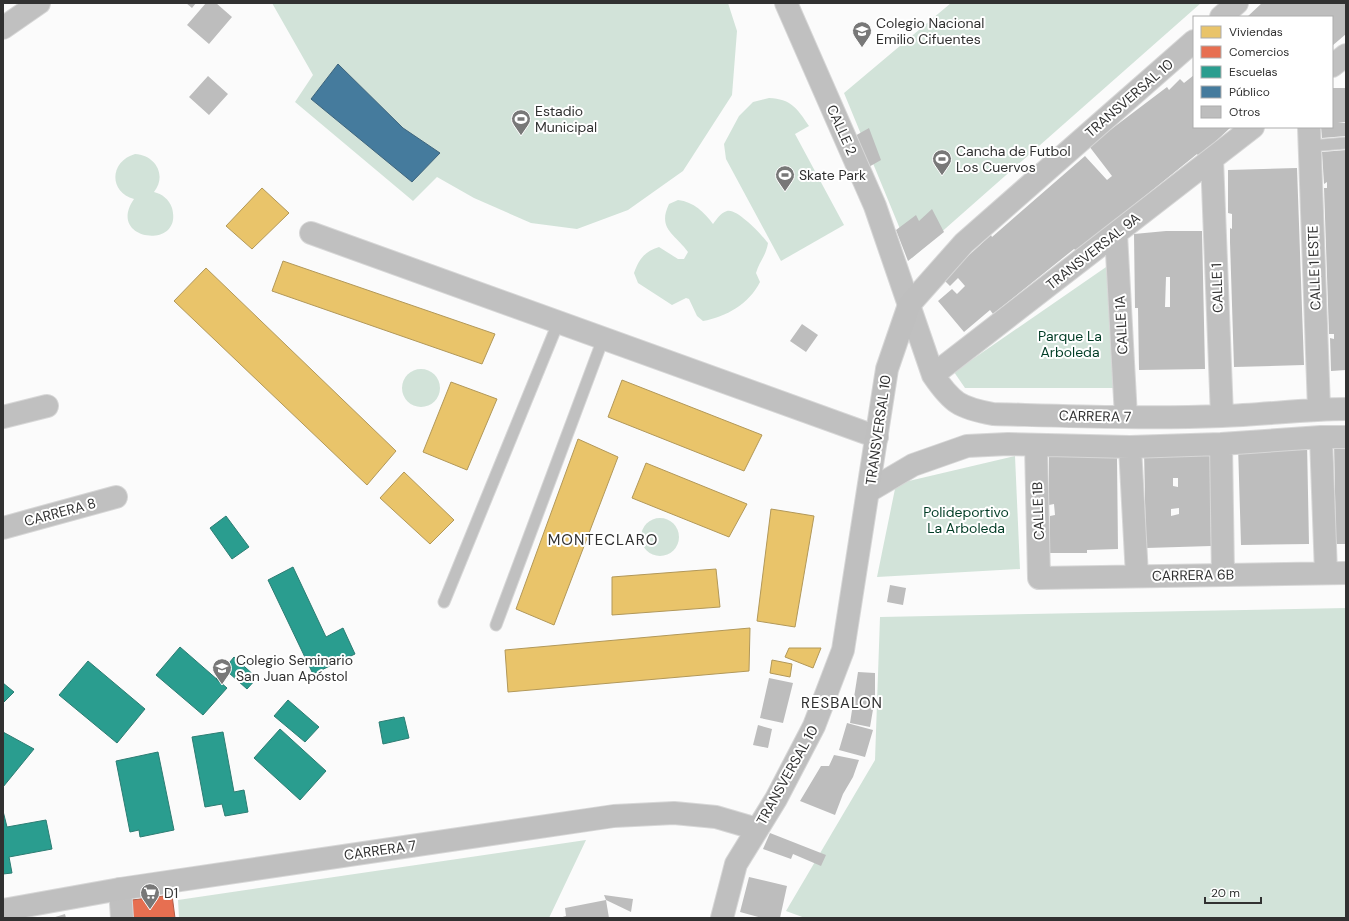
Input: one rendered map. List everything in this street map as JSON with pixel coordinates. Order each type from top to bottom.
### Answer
[{"type":"main road","points":[[1222,16],[1237,3]]},
{"type":"main road","name":"TRANSVERSAL 10","points":[[722,918],[736,864],[776,799],[814,726],[844,650],[887,369],[909,305],[964,243],[1193,42]]},
{"type":"main road","name":"CARRERA 7","points":[[3,910],[120,889],[614,816],[674,813],[716,817],[757,829]]},
{"type":"street","points":[[3,28],[39,3]]},
{"type":"street","name":"CALLE 2","points":[[786,3],[875,206],[909,305]]},
{"type":"street","points":[[1333,65],[1346,55]]},
{"type":"street","name":"TRANSVERSAL 9A","points":[[933,375],[1252,128]]},
{"type":"street","name":"CALLE 1 ESTE","points":[[1310,136],[1319,409]]},
{"type":"street","name":"CALLE 1","points":[[1212,159],[1222,416]]},
{"type":"street","points":[[311,233],[877,437]]},
{"type":"street","name":"CALLE 1A","points":[[1116,234],[1126,417]]},
{"type":"street","name":"CARRERA 7","points":[[909,305],[933,375],[946,394],[957,403],[973,410],[993,414],[1126,417],[1222,416],[1319,409],[1346,409]]},
{"type":"street","points":[[3,416],[47,406]]},
{"type":"street","points":[[1321,437],[1336,573]]},
{"type":"street","points":[[869,491],[913,465],[967,446],[997,444],[1130,447],[1221,444],[1321,437],[1346,437]]},
{"type":"street","points":[[1221,444],[1223,575]]},
{"type":"street","name":"CALLE 1B","points":[[1036,445],[1039,578]]},
{"type":"street","points":[[1130,447],[1137,576]]},
{"type":"street","name":"CARRERA 8","points":[[3,528],[116,497]]},
{"type":"street","name":"CARRERA 6B","points":[[1039,578],[1336,573]]},
{"type":"street","points":[[120,889],[122,918]]},
{"type":"lane","points":[[1310,136],[1346,143]]},
{"type":"lane","points":[[444,602],[558,323]]},
{"type":"lane","points":[[496,625],[603,339]]},
{"type":"green space","name":"Estadio Municipal","points":[[272,3],[728,3],[737,31],[732,95],[683,171],[628,210],[577,229],[531,223],[474,198],[437,177],[413,201],[295,102],[313,75]]},
{"type":"green space","name":"Cancha de Futbol Los Cuervos","points":[[951,3],[1201,3],[912,258],[844,93]]},
{"type":"green space","name":"Skate Park","points":[[769,98],[783,100],[793,106],[801,114],[809,126],[795,134],[844,225],[781,261],[726,159],[724,144],[739,116],[753,102]]},
{"type":"green space","points":[[135,154],[142,155],[154,162],[159,173],[159,179],[158,186],[154,192],[165,197],[172,208],[173,222],[167,231],[158,235],[147,235],[136,232],[129,224],[128,213],[134,199],[120,190],[116,184],[115,176],[117,169],[127,158]]},
{"type":"green space","points":[[678,200],[694,205],[706,215],[713,224],[722,213],[731,211],[749,223],[768,243],[766,252],[756,273],[760,282],[750,297],[728,313],[712,319],[703,321],[697,316],[689,299],[686,298],[672,305],[638,283],[634,273],[643,256],[659,247],[678,259],[684,259],[688,252],[669,231],[665,220],[669,204]]},
{"type":"green space","name":"Parque La Arboleda","points":[[1109,265],[1117,388],[965,388],[954,372]]},
{"type":"green space","points":[[421,369],[434,375],[440,388],[434,401],[421,407],[408,401],[402,388],[408,375]]},
{"type":"green space","name":"Polideportivo La Arboleda","points":[[1015,456],[1020,569],[877,577],[896,484]]},
{"type":"green space","points":[[660,518],[673,524],[679,537],[673,550],[660,556],[647,550],[641,537],[647,524]]},
{"type":"green space","points":[[1346,608],[1346,918],[805,918],[786,911],[875,760],[880,617]]},
{"type":"green space","points":[[586,840],[549,918],[179,918],[178,900]]},
{"type":"building: Viviendas","points":[[262,188],[289,213],[252,249],[226,226]]},
{"type":"building: Viviendas","points":[[283,261],[495,334],[482,364],[272,291]]},
{"type":"building: Viviendas","points":[[206,268],[396,451],[367,485],[174,301]]},
{"type":"building: Viviendas","points":[[622,380],[762,435],[744,471],[608,417]]},
{"type":"building: Viviendas","points":[[451,382],[497,399],[467,470],[423,452]]},
{"type":"building: Viviendas","points":[[578,439],[618,457],[554,625],[516,609]]},
{"type":"building: Viviendas","points":[[646,463],[747,504],[729,537],[632,498]]},
{"type":"building: Viviendas","points":[[404,472],[454,520],[430,544],[380,498]]},
{"type":"building: Viviendas","points":[[771,509],[814,516],[795,627],[757,621]]},
{"type":"building: Viviendas","points":[[716,569],[720,607],[612,615],[612,577]]},
{"type":"building: Viviendas","points":[[750,628],[749,671],[508,692],[505,650]]},
{"type":"building: Viviendas","points":[[789,648],[821,648],[813,668],[785,657]]},
{"type":"building: Viviendas","points":[[772,660],[792,664],[790,677],[770,673]]},
{"type":"building: Comercios","name":"D1","points":[[172,895],[175,918],[126,918],[124,901]]},
{"type":"building: Escuelas","points":[[226,516],[249,547],[232,559],[210,528]]},
{"type":"building: Escuelas","points":[[293,567],[326,637],[343,628],[355,654],[313,674],[268,580]]},
{"type":"building: Escuelas","points":[[180,647],[227,688],[203,715],[156,675]]},
{"type":"building: Escuelas","points":[[234,657],[257,678],[247,689],[229,673],[221,683],[216,679]]},
{"type":"building: Escuelas","points":[[88,661],[145,709],[117,743],[59,695]]},
{"type":"building: Escuelas","points":[[3,683],[14,692],[3,703]]},
{"type":"building: Escuelas","points":[[288,700],[319,727],[305,742],[274,716]]},
{"type":"building: Escuelas","points":[[404,717],[409,738],[383,744],[379,722]]},
{"type":"building: Escuelas","points":[[280,729],[326,771],[300,800],[254,758]]},
{"type":"building: Escuelas","points":[[3,732],[34,749],[3,787]]},
{"type":"building: Escuelas","points":[[223,732],[234,792],[244,790],[248,812],[225,816],[222,804],[205,807],[192,737]]},
{"type":"building: Escuelas","points":[[158,752],[174,830],[140,837],[139,830],[130,832],[116,761]]},
{"type":"building: Escuelas","points":[[3,811],[7,827],[46,820],[52,849],[9,857],[12,873],[3,874]]},
{"type":"building: Público","points":[[338,64],[403,128],[440,153],[412,182],[311,99]]},
{"type":"building: Otros","points":[[186,3],[196,3],[192,8]]},
{"type":"building: Otros","points":[[206,3],[216,3],[232,17],[209,44],[187,25]]},
{"type":"building: Otros","points":[[1262,3],[1346,3],[1346,34],[1333,45],[1333,16],[1248,16]]},
{"type":"building: Otros","points":[[208,76],[228,94],[209,115],[189,97]]},
{"type":"building: Otros","points":[[1193,76],[1193,128],[1230,128],[1199,157],[1197,154],[1077,251],[1074,249],[993,314],[990,310],[964,332],[938,301],[952,289],[957,294],[965,286],[958,278],[950,286],[943,279],[991,235],[992,237],[1085,156],[1107,180],[1112,176],[1089,146],[1167,87],[1169,90],[1180,79],[1184,83]]},
{"type":"building: Otros","points":[[1333,88],[1346,88],[1346,122],[1338,122],[1346,123],[1346,136],[1322,138],[1321,128],[1333,128]]},
{"type":"building: Otros","points":[[869,128],[881,160],[867,168],[853,137]]},
{"type":"building: Otros","points":[[1346,150],[1346,370],[1331,371],[1330,338],[1334,339],[1334,334],[1329,334],[1324,188],[1327,188],[1327,182],[1324,184],[1322,152]]},
{"type":"building: Otros","points":[[1297,168],[1304,365],[1234,367],[1230,242],[1232,214],[1228,213],[1228,170]]},
{"type":"building: Otros","points":[[932,209],[944,232],[908,261],[896,230],[916,215],[919,221]]},
{"type":"building: Otros","points":[[1166,231],[1202,231],[1205,369],[1139,370],[1138,308],[1135,308],[1134,234]],"holes":[[[1166,277],[1170,277],[1170,307],[1165,307]]]},
{"type":"building: Otros","points":[[802,324],[818,335],[806,352],[790,341]]},
{"type":"building: Otros","points":[[1307,442],[1309,544],[1241,545],[1238,445]]},
{"type":"building: Otros","points":[[1334,442],[1346,442],[1346,544],[1336,544]]},
{"type":"building: Otros","points":[[1213,447],[1214,470],[1210,471],[1211,546],[1146,548],[1144,449]],"holes":[[[1173,478],[1178,478],[1178,487],[1173,486]],[[1179,508],[1179,514],[1171,516],[1171,509]]]},
{"type":"building: Otros","points":[[1049,448],[1117,457],[1118,549],[1087,550],[1087,553],[1047,553],[1050,535],[1050,516],[1055,515],[1054,504],[1049,505]]},
{"type":"building: Otros","points":[[890,585],[906,588],[903,605],[887,602]]},
{"type":"building: Otros","points":[[858,672],[875,673],[875,698],[870,727],[850,723]]},
{"type":"building: Otros","points":[[769,678],[793,683],[783,723],[760,718]]},
{"type":"building: Otros","points":[[847,723],[873,730],[865,757],[839,750]]},
{"type":"building: Otros","points":[[758,725],[772,729],[768,748],[753,745]]},
{"type":"building: Otros","points":[[834,755],[859,760],[853,777],[843,794],[835,815],[800,801],[821,766],[829,766]]},
{"type":"building: Otros","points":[[770,833],[826,855],[821,866],[793,854],[791,859],[763,849]]},
{"type":"building: Otros","points":[[749,877],[787,886],[780,918],[762,918],[740,912]]},
{"type":"building: Otros","points":[[604,895],[633,899],[631,912],[606,900]]},
{"type":"building: Otros","points":[[606,900],[609,918],[559,918],[566,916],[565,908]]},
{"type":"building: Otros","points":[[65,914],[66,918],[52,918]]},
{"type":"place","name":"Colegio Nacional Emilio Cifuentes","points":[[862,48]]},
{"type":"place","name":"Estadio Municipal","points":[[521,136]]},
{"type":"place","name":"Cancha de Futbol Los Cuervos","points":[[942,176]]},
{"type":"place","name":"Skate Park","points":[[785,192]]},
{"type":"place","name":"Colegio Seminario San Juan Apóstol","points":[[222,685]]},
{"type":"place","name":"D1","points":[[150,910]]},
{"type":"district","name":"MONTECLARO","points":[[603,540]]},
{"type":"district","name":"RESBALON","points":[[842,703]]}]
